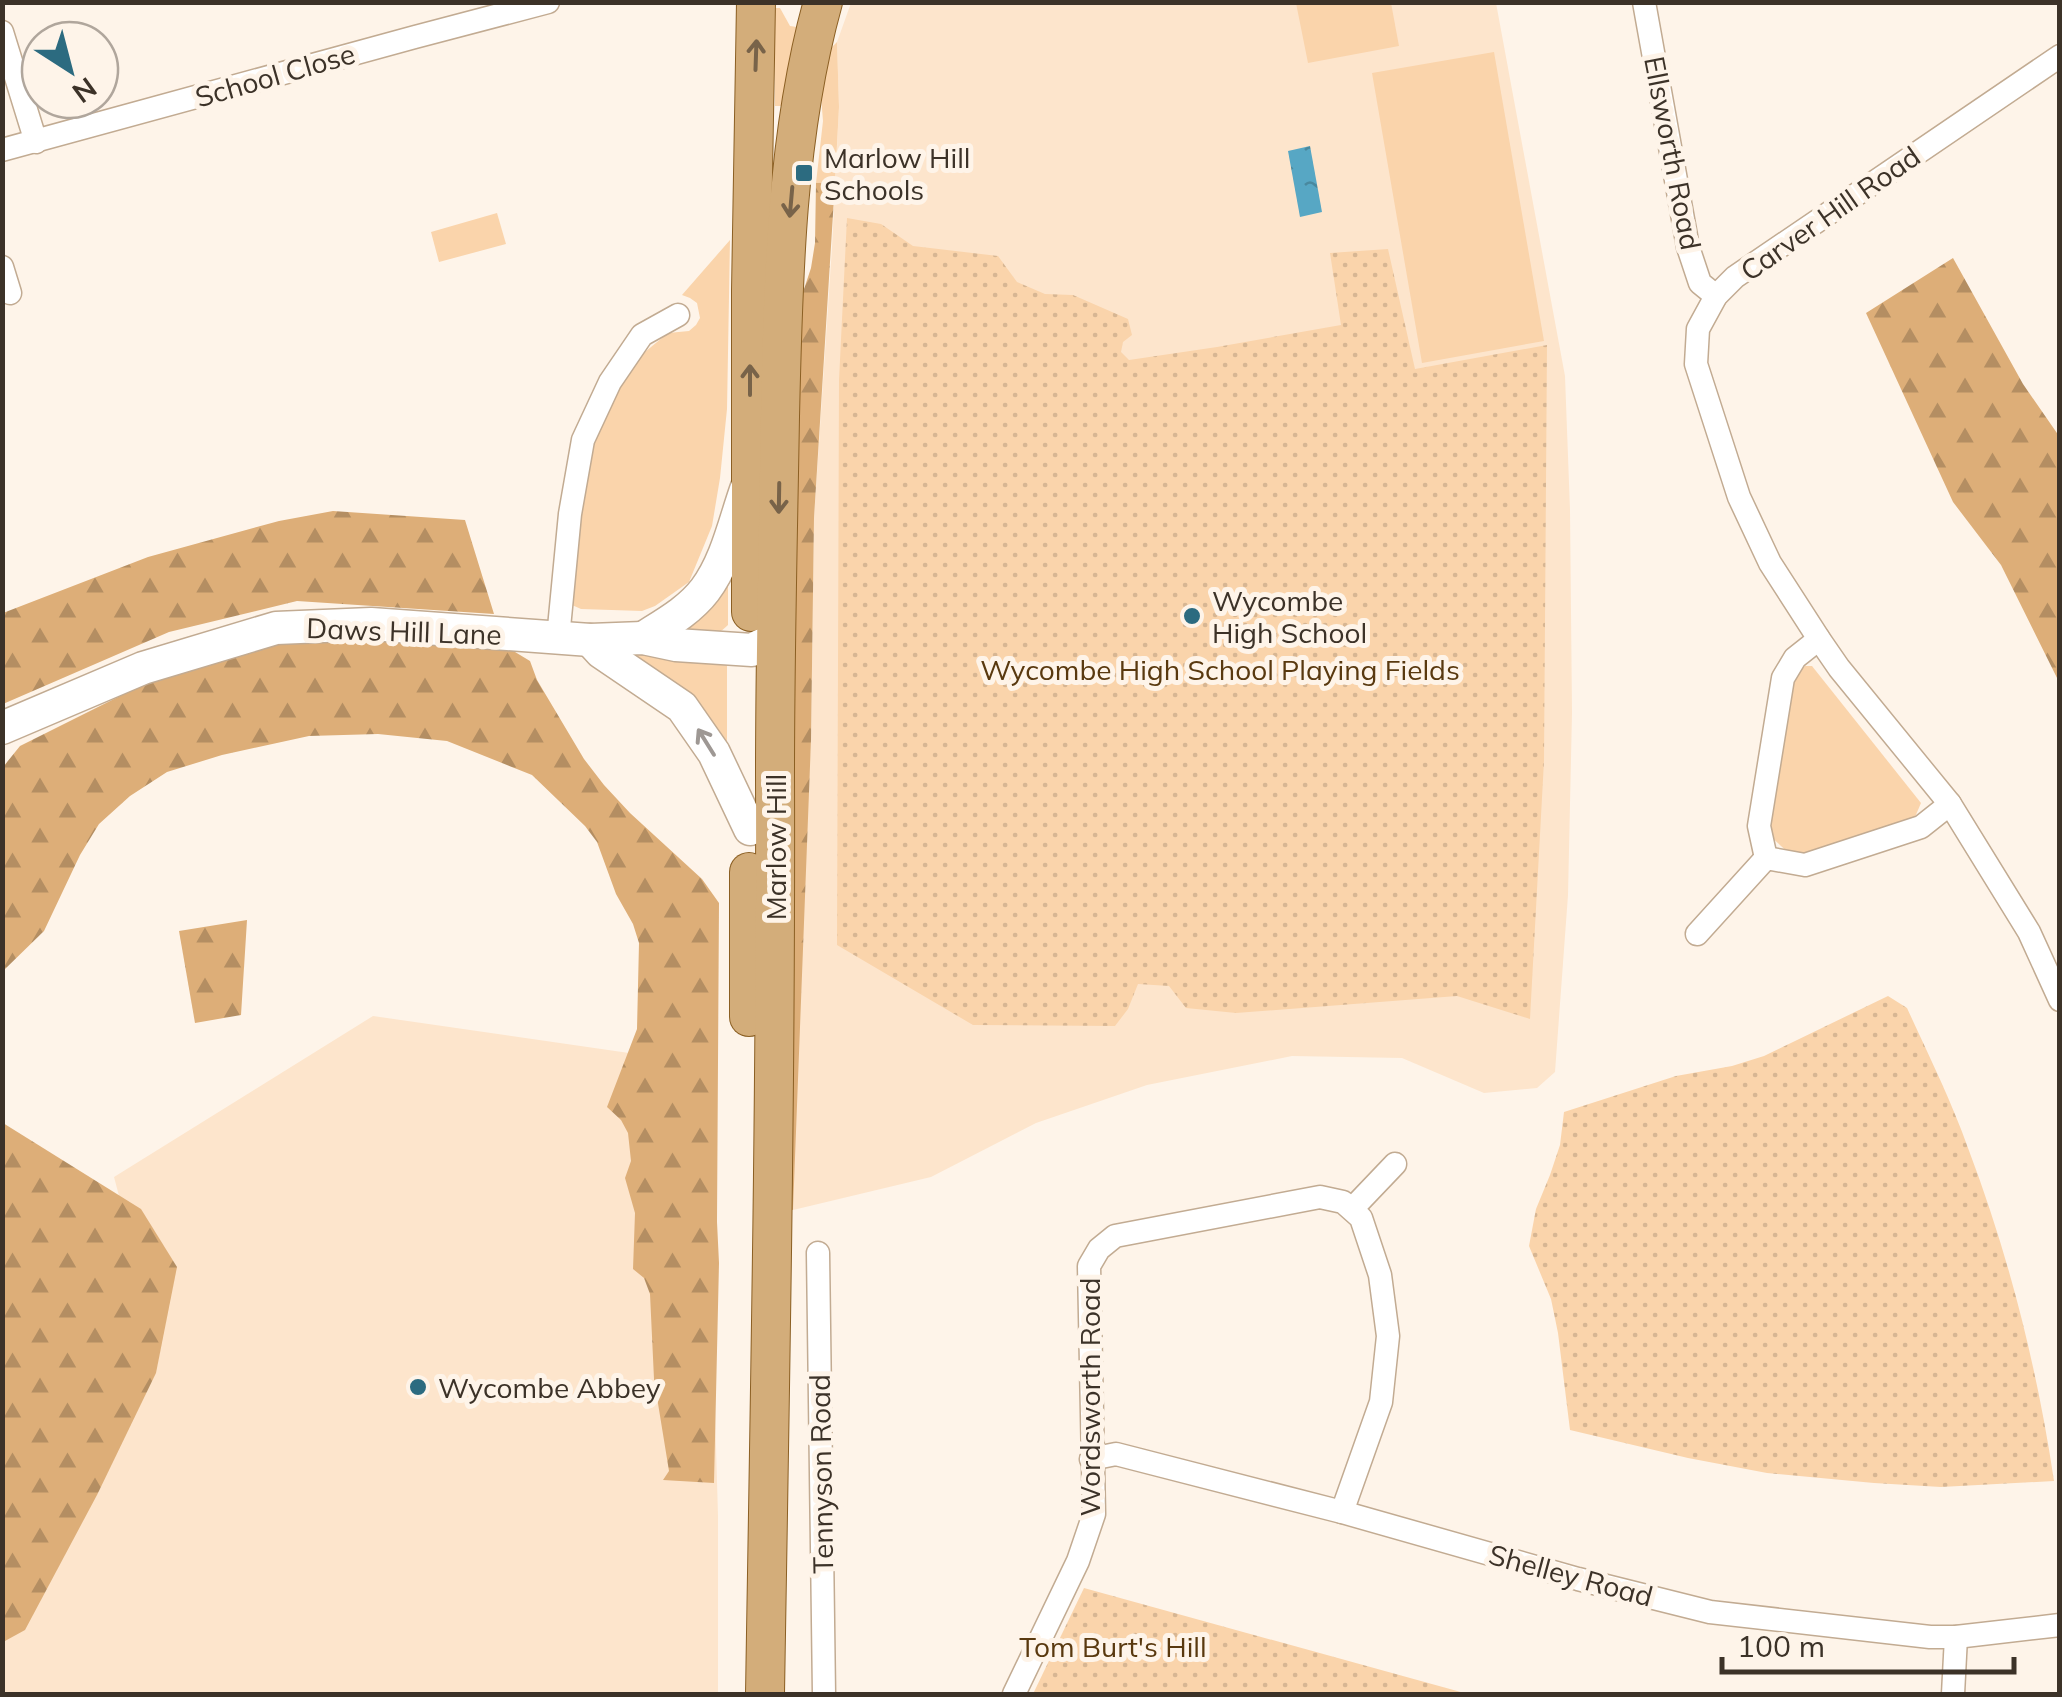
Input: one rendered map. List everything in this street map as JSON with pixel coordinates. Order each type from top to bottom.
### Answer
[{"type":"main road","name":"Marlow Hill","points":[[756,2],[750,478],[764,644],[776,953],[766,1694]]},
{"type":"main road","name":"Marlow Hill","points":[[746,1694],[750,829],[783,295],[797,135],[824,2]]},
{"type":"street","name":"School Close","points":[[2,150],[548,2]]},
{"type":"street","name":"Ellsworth Road","points":[[1644,2],[1688,246],[1700,283],[1716,296]]},
{"type":"street","points":[[2,32],[36,142]]},
{"type":"street","name":"Carver Hill Road","points":[[2060,56],[1736,277],[1716,296],[1698,329],[1696,364],[1739,497],[1770,563],[1839,668],[1950,804],[2028,932],[2060,1000]]},
{"type":"street","points":[[2,267],[10,293]]},
{"type":"street","points":[[678,315],[642,335],[610,382],[583,440],[570,514],[574,639],[601,652],[682,707],[714,754],[750,829]]},
{"type":"street","points":[[643,638],[686,610],[706,589],[719,566],[750,478]]},
{"type":"street","name":"Daws Hill Lane","points":[[2,728],[143,668],[276,628],[372,624],[574,639],[643,638],[676,645],[764,644]]},
{"type":"street","points":[[1766,858],[1759,826],[1783,678],[1795,658],[1819,639]]},
{"type":"street","points":[[1766,858],[1805,865],[1921,827],[1950,804]]},
{"type":"street","points":[[1697,934],[1766,858]]},
{"type":"street","points":[[1342,1512],[1381,1402],[1388,1336],[1380,1275],[1362,1218],[1353,1208],[1395,1164]]},
{"type":"street","name":"Wordsworth Road","points":[[1014,1694],[1078,1561],[1094,1514],[1089,1266],[1105,1242],[1130,1232],[1320,1197],[1353,1208]]},
{"type":"street","name":"Tennyson Road","points":[[818,1253],[824,1694]]},
{"type":"street","name":"Shelley Road","points":[[1091,1459],[1116,1454],[1710,1612],[1956,1637],[2060,1625]]},
{"type":"street","points":[[1953,1694],[1956,1637]]},
{"type":"shaded area","name":"Wycombe High School Playing Fields","points":[[851,3],[1496,3],[1565,376],[1572,713],[1568,895],[1555,1072],[1537,1088],[1484,1093],[1402,1058],[1292,1056],[1147,1085],[1036,1123],[931,1177],[793,1210],[801,915],[811,740],[814,518],[839,107],[837,42]]},
{"type":"shaded area","name":"Wycombe Abbey","points":[[373,1016],[705,1064],[718,1516],[718,1694],[3,1694],[3,1519],[154,1328],[114,1177]]},
{"type":"green space","points":[[1296,3],[1391,3],[1399,46],[1308,63]]},
{"type":"green space","points":[[774,8],[780,8],[790,26],[797,27],[783,106],[775,106]]},
{"type":"green space","points":[[837,42],[835,182],[816,183],[823,121],[819,72],[825,54]]},
{"type":"green space","points":[[1494,52],[1544,341],[1422,363],[1372,73]]},
{"type":"green space","points":[[835,182],[814,518],[811,740],[793,1210],[786,1208],[798,307],[815,243],[816,183]]},
{"type":"green space","points":[[497,213],[506,244],[439,262],[431,232]]},
{"type":"green space","name":"Wycombe High School Playing Fields","points":[[847,218],[881,224],[913,246],[998,256],[1017,282],[1045,294],[1073,295],[1128,319],[1132,335],[1123,342],[1121,352],[1129,360],[1341,325],[1330,253],[1388,249],[1415,369],[1547,345],[1544,761],[1530,1019],[1457,996],[1236,1013],[1186,1008],[1169,986],[1138,984],[1128,1009],[1115,1026],[973,1025],[837,945],[839,380]]},
{"type":"green space","points":[[730,240],[727,409],[712,526],[689,582],[655,606],[642,611],[581,609],[572,605],[572,569],[590,447],[605,400],[634,361],[668,333],[689,331],[696,325],[700,318],[697,303],[682,295]]},
{"type":"green space","points":[[1953,258],[2023,384],[2059,436],[2059,682],[2001,565],[1953,502],[1866,313]]},
{"type":"green space","points":[[333,511],[465,520],[494,614],[297,601],[169,632],[3,704],[3,613],[148,557],[279,521]]},
{"type":"green space","points":[[728,580],[728,625],[711,635],[680,631]]},
{"type":"green space","points":[[294,636],[505,646],[530,661],[537,680],[584,759],[604,785],[702,879],[719,903],[719,1263],[714,1483],[663,1480],[669,1471],[654,1379],[650,1294],[644,1278],[633,1269],[635,1213],[625,1178],[631,1161],[628,1133],[607,1107],[637,1029],[639,943],[597,842],[532,775],[447,741],[378,734],[309,736],[167,772],[130,796],[99,824],[44,931],[3,971],[3,767],[20,746],[138,687]]},
{"type":"green space","points":[[615,651],[727,661],[727,758]]},
{"type":"green space","points":[[1805,666],[1812,666],[1921,803],[1915,817],[1808,859],[1792,856],[1768,834],[1790,681]]},
{"type":"green space","points":[[247,920],[241,1015],[195,1023],[179,931]]},
{"type":"green space","points":[[1888,996],[1907,1008],[1954,1112],[1983,1189],[2020,1312],[2054,1481],[1941,1487],[1767,1473],[1570,1430],[1551,1299],[1529,1246],[1536,1209],[1560,1145],[1564,1112],[1676,1076],[1764,1056]]},
{"type":"green space","points":[[3,1123],[141,1209],[177,1267],[156,1373],[25,1630],[5,1641],[2,1641]]},
{"type":"green space","name":"Tom Burt's Hill","points":[[1084,1588],[1468,1694],[1033,1694]]},
{"type":"water","points":[[1310,146],[1322,212],[1300,217],[1288,151]]},
{"type":"place","name":"Marlow Hill Schools","points":[[804,173]]},
{"type":"place","name":"Wycombe High School","points":[[1192,616]]},
{"type":"place","name":"Wycombe Abbey","points":[[418,1387]]}]
